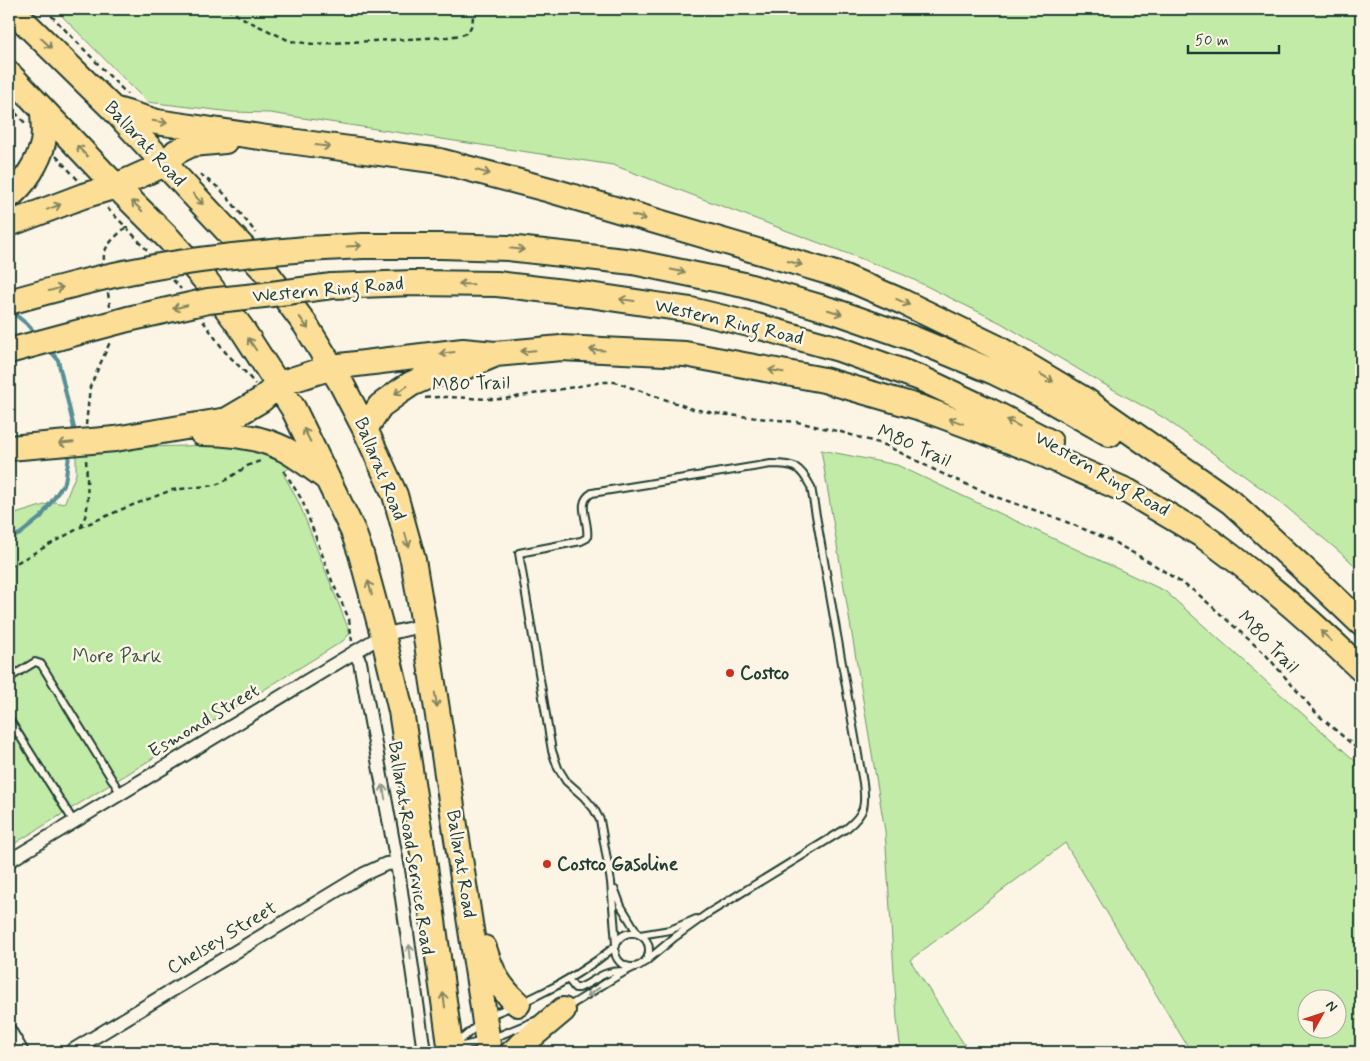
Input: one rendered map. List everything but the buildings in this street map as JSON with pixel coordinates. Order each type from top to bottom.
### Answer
[{"type":"highway","name":"Ballarat Road","points":[[12,9],[122,104],[164,164],[266,272],[305,324],[332,367],[365,429],[394,495],[413,560],[487,1037]]},
{"type":"highway","name":"Ballarat Road","points":[[9,74],[169,239],[207,282],[279,384],[293,408],[353,531],[383,635],[402,720],[431,906],[449,1051]]},
{"type":"highway","points":[[122,104],[156,122],[440,161],[550,190],[842,276],[903,302],[996,347],[1085,400],[1231,502],[1320,583]]},
{"type":"highway","points":[[9,196],[32,171],[43,142],[42,110]]},
{"type":"highway","points":[[9,224],[116,186],[164,164],[176,152],[192,144],[274,139]]},
{"type":"highway","name":"Western Ring Road","points":[[9,302],[56,288],[140,269],[226,256],[363,246],[508,248],[634,262],[744,285],[837,312],[921,342],[994,372],[1043,396],[1119,439],[1186,481],[1248,525],[1320,583],[1361,623]]},
{"type":"highway","name":"Western Ring Road","points":[[9,351],[128,319],[208,301],[332,286],[413,283],[497,284],[691,310],[839,349],[920,378],[1074,454],[1157,504],[1206,537],[1282,597],[1324,633],[1361,669]]},
{"type":"highway","points":[[9,448],[115,439],[227,420],[261,400],[279,384],[332,367],[463,351],[495,354],[561,348],[685,354],[824,380],[921,408],[1034,450],[1129,492],[1206,537]]},
{"type":"highway","points":[[365,429],[380,406],[411,384],[427,377],[465,368],[495,354]]},
{"type":"highway","points":[[158,432],[211,433],[244,436],[265,441],[296,456],[328,479]]},
{"type":"highway","points":[[467,900],[498,984],[518,1004]]},
{"type":"highway","points":[[513,1052],[555,1013]]},
{"type":"street","name":"Esmond Street","points":[[9,861],[383,635],[424,625]]},
{"type":"street","name":"Ballarat Road Service Road","points":[[354,652],[360,662],[397,863],[424,1052]]},
{"type":"street","name":"Chelsey Street","points":[[70,1052],[364,874],[386,864],[397,863]]},
{"type":"street","points":[[9,1030],[22,1052]]},
{"type":"lane","points":[[555,1013],[582,1000],[625,971],[635,967],[645,962],[707,914],[847,828],[856,821],[863,811],[866,800],[811,487],[805,476],[796,467],[788,464],[771,464],[592,493],[586,496],[583,502],[588,532],[586,538],[581,541],[519,553],[552,751],[558,768],[566,780],[584,797],[600,820],[611,882],[616,957],[629,967],[635,967]]},
{"type":"lane","points":[[9,678],[35,662],[41,664],[121,794]]},
{"type":"lane","points":[[9,719],[74,822]]},
{"type":"lane","points":[[611,882],[621,906],[649,946],[648,957],[645,962]]},
{"type":"lane","points":[[449,1051],[487,1037],[518,1004],[568,979],[591,965],[616,945],[622,936],[670,930],[707,914]]},
{"type":"lane","points":[[568,979],[575,988],[579,988],[602,974],[613,971],[625,971]]},
{"type":"lane","points":[[449,1051],[538,1020]]},
{"type":"path","points":[[44,9],[122,104]]},
{"type":"path","points":[[227,9],[290,41],[313,44],[447,37],[464,34],[470,30],[473,22],[472,9]]},
{"type":"path","points":[[9,106],[92,194],[126,227],[106,246],[103,255],[104,265]]},
{"type":"path","points":[[107,285],[110,314]]},
{"type":"path","points":[[86,428],[90,387],[110,340]]},
{"type":"path","name":"M80 Trail","points":[[420,399],[442,396],[497,399],[603,382],[615,382],[694,409],[720,414],[797,422],[885,445],[943,474],[996,497],[1052,516],[1110,540],[1154,564],[1197,593],[1221,613],[1266,655],[1317,714],[1361,752]]},
{"type":"path","points":[[81,528],[88,502],[86,456]]},
{"type":"path","points":[[9,567],[81,528],[125,508],[172,490],[215,485],[249,465],[266,458]]},
{"type":"path","points":[[282,467],[302,500],[332,581],[349,619],[354,652]]},
{"type":"green space","points":[[55,9],[1361,9],[1361,572],[1279,501],[1164,418],[1001,323],[904,275],[613,165],[270,113],[232,112],[147,102]]},
{"type":"green space","name":"More Park","points":[[218,445],[269,451],[291,466],[283,473],[299,503],[350,633],[343,641],[9,847],[9,516],[54,502],[64,504],[76,474],[76,449]]},
{"type":"green space","points":[[821,450],[897,465],[1165,591],[1361,766],[1361,1052],[1191,1052],[1065,843],[910,960],[969,1052],[901,1052],[897,1019],[885,831]]},
{"type":"waterway","points":[[11,311],[37,335]]},
{"type":"waterway","points":[[48,348],[58,360],[74,428],[72,435]]},
{"type":"waterway","points":[[9,538],[20,534],[41,517],[65,482],[70,450]]},
{"type":"place","name":"Costco","points":[[730,673]]},
{"type":"place","name":"Costco Gasoline","points":[[547,864]]}]
